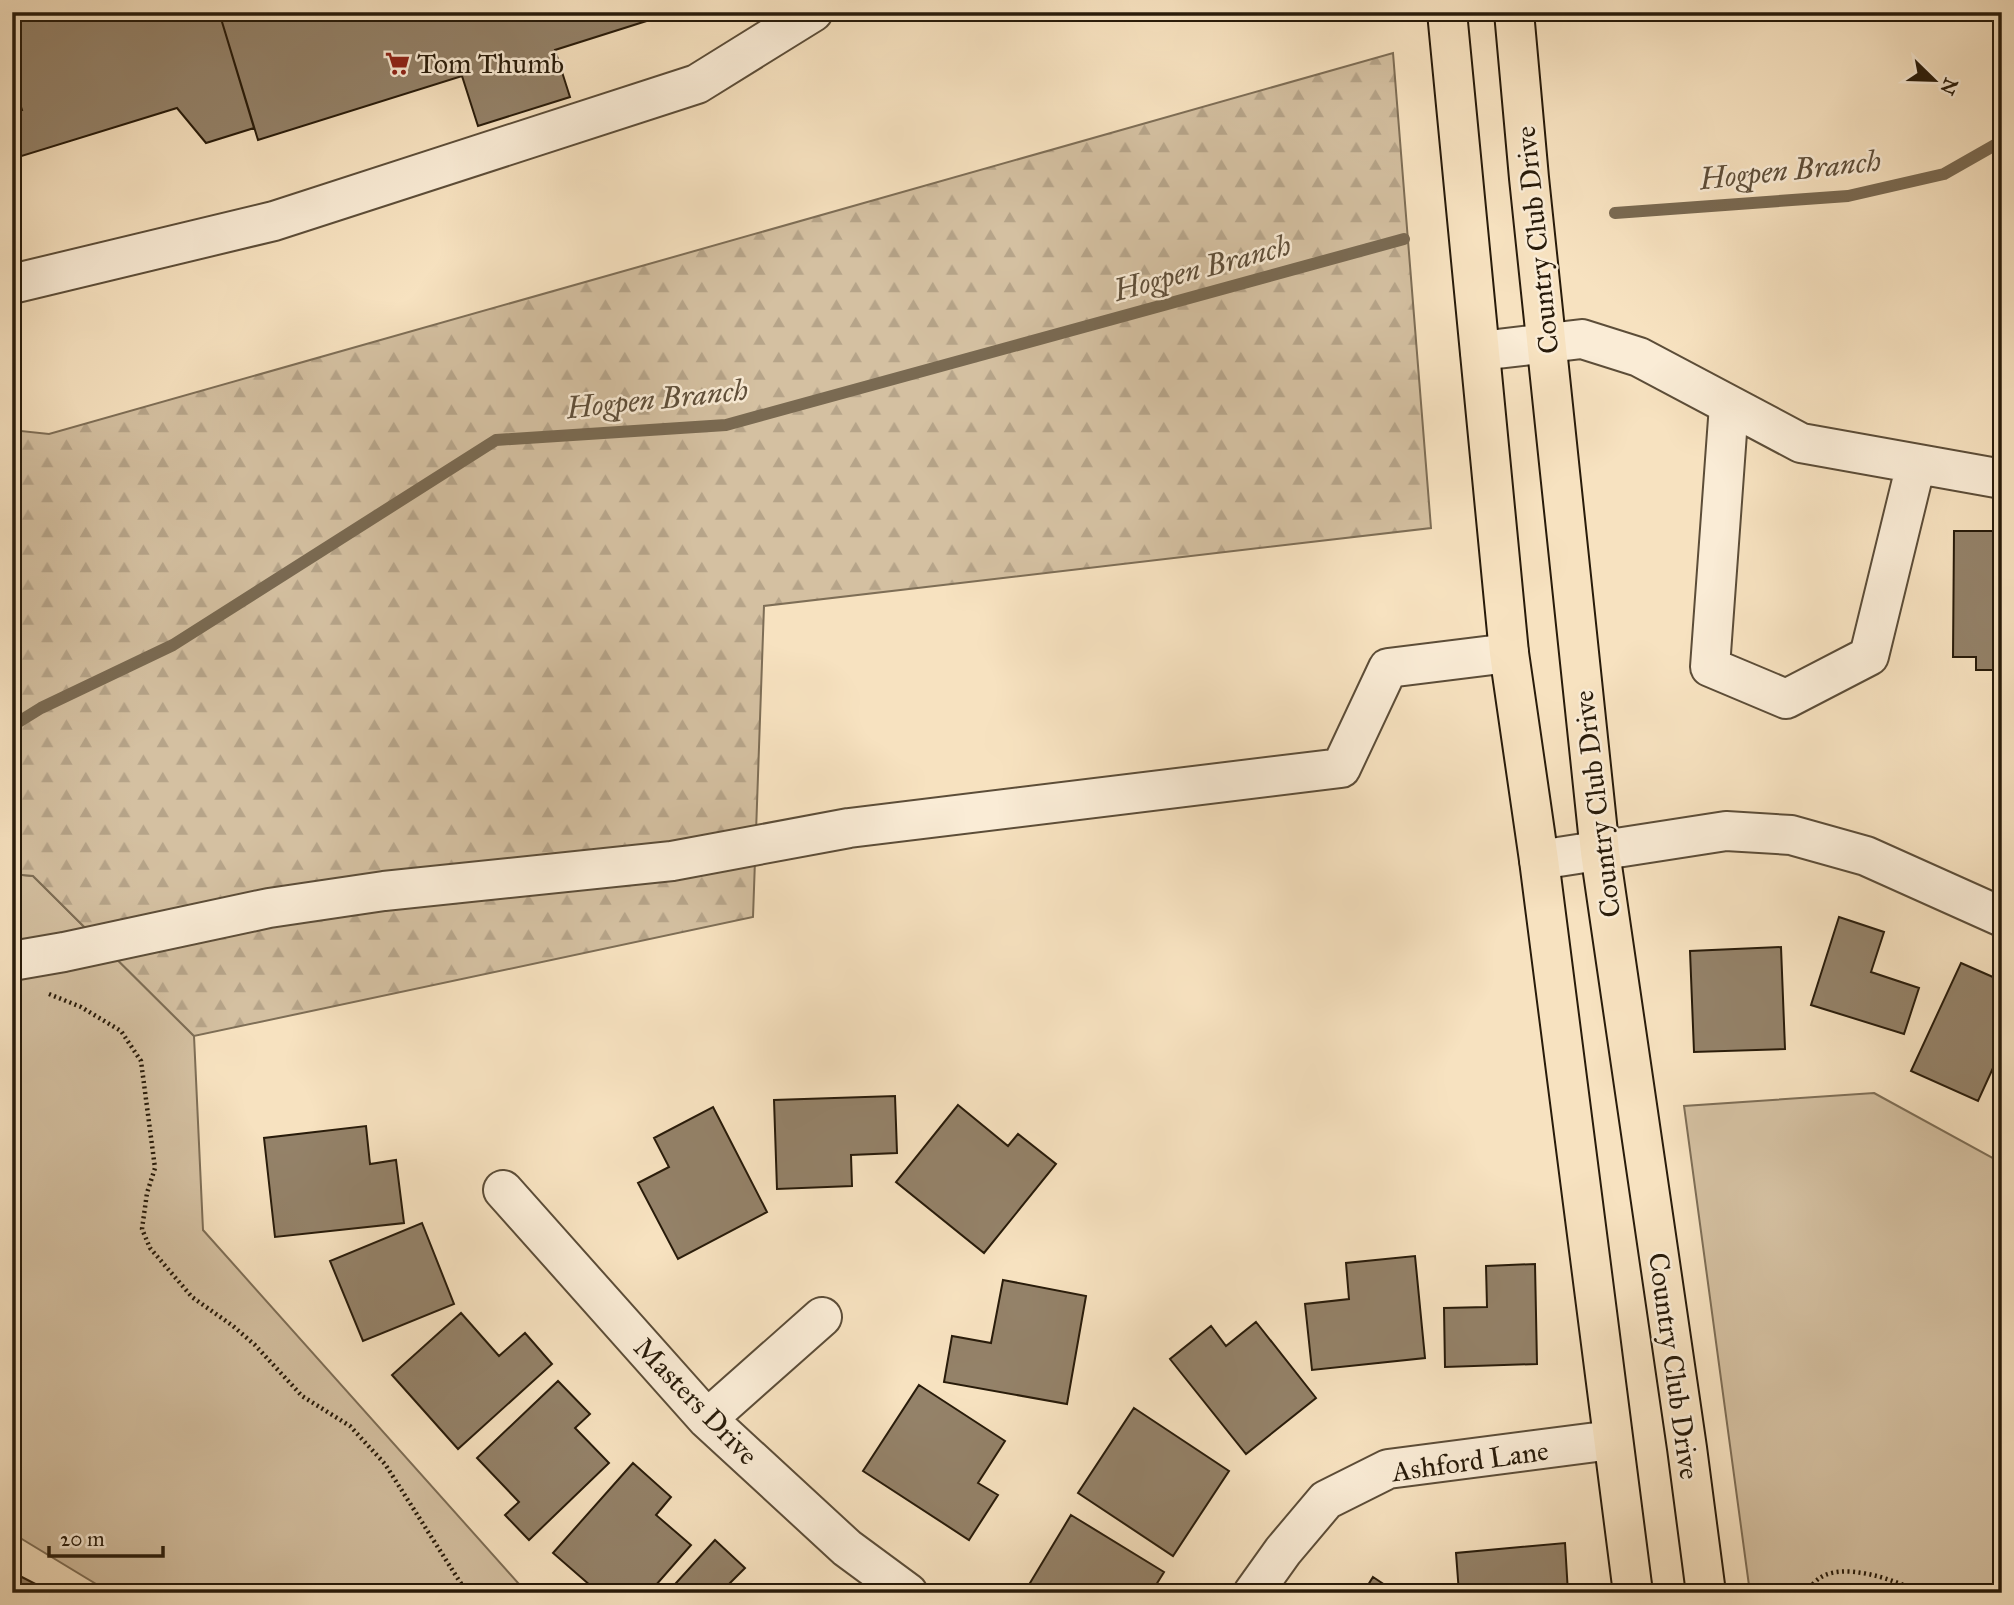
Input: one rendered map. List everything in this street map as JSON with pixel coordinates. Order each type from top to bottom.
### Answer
[{"type":"main road","points":[[1447,12],[1509,653],[1539,860],[1633,1593]]},
{"type":"main road","name":"Country Club Drive","points":[[1514,12],[1600,852],[1706,1593]]},
{"type":"street","points":[[12,284],[274,221],[697,84],[776,23],[813,12]]},
{"type":"street","points":[[1480,351],[1582,339],[1639,357],[1801,443],[2002,480]]},
{"type":"street","points":[[1730,405],[1710,667],[1786,699],[1869,656],[1916,464]]},
{"type":"street","points":[[12,961],[269,908],[358,895],[672,861],[849,828],[1341,768],[1388,668],[1509,653]]},
{"type":"street","points":[[1539,860],[1726,831],[1791,835],[1866,856],[2002,917]]},
{"type":"street","name":"Masters Drive","points":[[503,1190],[706,1419],[847,1548],[908,1593]]},
{"type":"street","points":[[706,1419],[822,1317]]},
{"type":"street","name":"Ashford Lane","points":[[1253,1593],[1283,1551],[1326,1500],[1388,1469],[1612,1440]]},
{"type":"path","points":[[43,992],[81,1007],[121,1031],[141,1061],[155,1168],[147,1193],[142,1229],[150,1248],[192,1297],[255,1345],[302,1396],[350,1426],[385,1464],[467,1593]]},
{"type":"path","points":[[1806,1593],[1818,1578],[1837,1571],[1878,1577],[1904,1584],[1920,1593]]},
{"type":"green space","points":[[1393,53],[1431,528],[764,606],[753,917],[194,1036],[33,876],[12,874],[12,430],[49,434]]},
{"type":"green space","points":[[12,874],[33,876],[194,1036],[203,1230],[527,1593],[111,1593],[12,1533]]},
{"type":"green space","points":[[1874,1093],[2002,1163],[2002,1593],[1750,1593],[1684,1106]]},
{"type":"building","points":[[12,12],[219,12],[254,128],[206,143],[177,108],[12,159],[12,113],[22,110],[12,79]]},
{"type":"building","name":"Tom Thumb","points":[[219,12],[675,12],[555,50],[570,97],[478,126],[462,76],[258,140]]},
{"type":"building","points":[[1954,531],[2002,531],[2002,670],[1976,670],[1976,657],[1953,657]]},
{"type":"building","points":[[1839,917],[1884,932],[1871,972],[1919,988],[1904,1034],[1811,1005]]},
{"type":"building","points":[[1781,947],[1785,1049],[1694,1052],[1690,951]]},
{"type":"building","points":[[1961,963],[2002,981],[2002,1073],[1993,1068],[1978,1101],[1911,1071]]},
{"type":"building","points":[[895,1096],[897,1153],[851,1155],[852,1186],[777,1189],[774,1100]]},
{"type":"building","points":[[958,1105],[1008,1146],[1018,1134],[1056,1164],[984,1253],[896,1182]]},
{"type":"building","points":[[713,1107],[767,1212],[678,1259],[638,1183],[669,1167],[654,1138]]},
{"type":"building","points":[[366,1126],[370,1164],[396,1160],[404,1223],[275,1237],[264,1138]]},
{"type":"building","points":[[422,1223],[454,1304],[363,1341],[330,1261]]},
{"type":"building","points":[[1415,1256],[1425,1358],[1312,1370],[1305,1304],[1349,1299],[1346,1263]]},
{"type":"building","points":[[1535,1264],[1537,1364],[1445,1367],[1444,1308],[1487,1307],[1486,1266]]},
{"type":"building","points":[[1003,1280],[1086,1296],[1067,1404],[944,1382],[952,1336],[991,1343]]},
{"type":"building","points":[[461,1313],[499,1356],[525,1333],[552,1364],[458,1449],[392,1375]]},
{"type":"building","points":[[1256,1322],[1316,1398],[1246,1454],[1170,1359],[1211,1326],[1226,1346]]},
{"type":"building","points":[[558,1381],[590,1414],[575,1428],[609,1463],[529,1540],[505,1515],[519,1502],[477,1458]]},
{"type":"building","points":[[919,1385],[1005,1441],[978,1483],[998,1495],[969,1540],[863,1471]]},
{"type":"building","points":[[1134,1408],[1229,1471],[1173,1556],[1078,1493]]},
{"type":"building","points":[[633,1463],[671,1497],[656,1515],[691,1545],[649,1593],[599,1593],[553,1553]]},
{"type":"building","points":[[1071,1515],[1164,1572],[1151,1593],[1024,1593]]},
{"type":"building","points":[[715,1540],[745,1568],[727,1586],[734,1593],[667,1593]]},
{"type":"building","points":[[1565,1543],[1568,1593],[1459,1593],[1456,1553]]},
{"type":"building","points":[[12,1572],[53,1593],[12,1593]]},
{"type":"building","points":[[1373,1577],[1397,1593],[1363,1593]]},
{"type":"waterway","name":"Hogpen Branch","points":[[1615,213],[1848,196],[1944,174],[2002,141]]},
{"type":"waterway","name":"Hogpen Branch","points":[[12,726],[41,708],[173,645],[496,440],[726,425],[1404,239]]},
{"type":"place","name":"Tom Thumb","points":[[397,63]]}]
